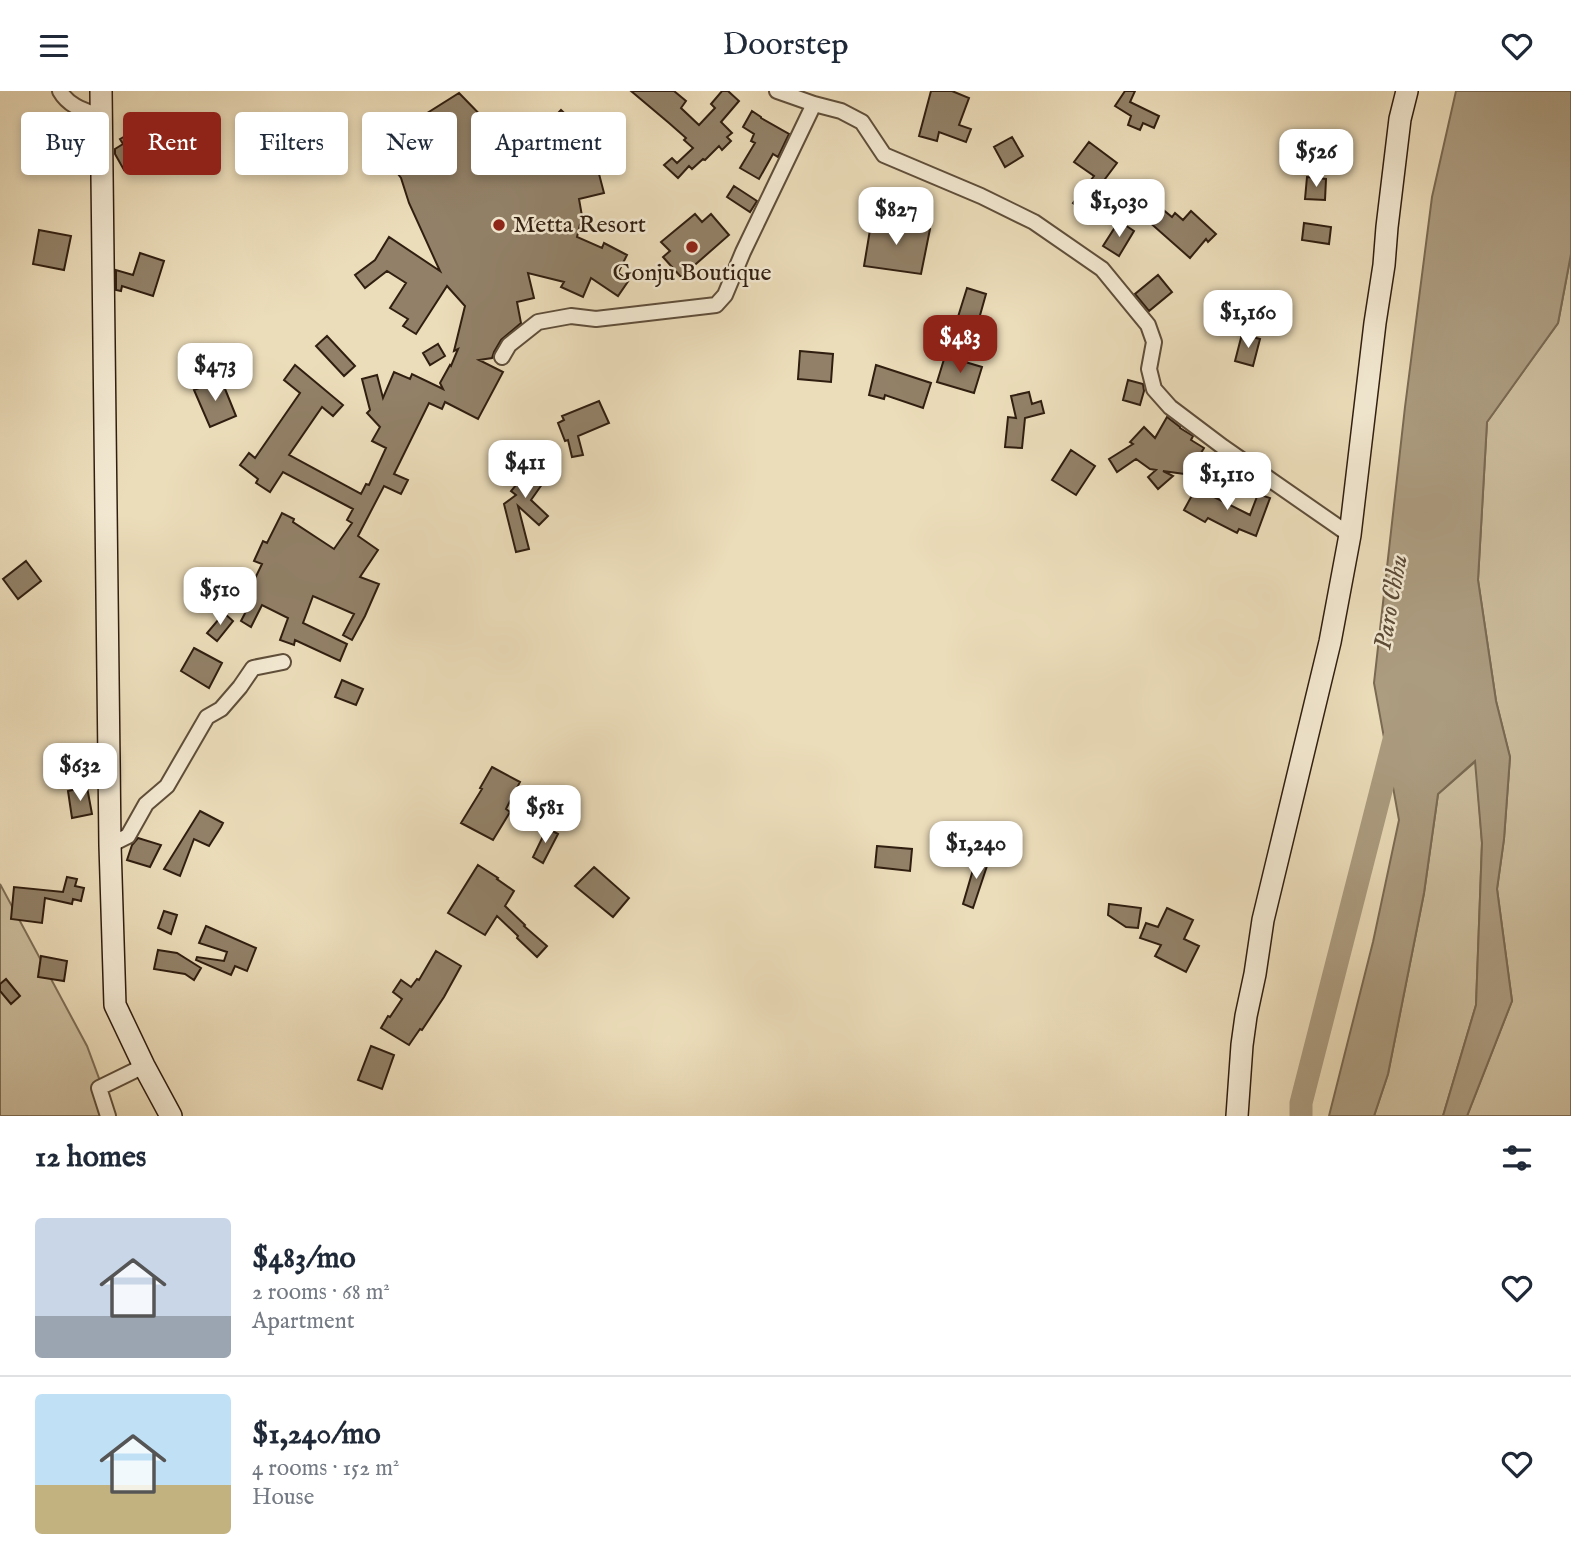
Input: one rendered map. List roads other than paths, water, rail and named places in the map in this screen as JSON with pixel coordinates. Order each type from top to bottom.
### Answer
[{"type":"street","points":[[60,91],[64,98],[89,112]]},
{"type":"street","points":[[101,91],[102,112]]},
{"type":"street","points":[[778,91],[841,111],[862,122],[884,155],[981,196],[1034,222],[1102,269],[1148,325],[1154,342],[1149,369],[1154,389],[1170,407],[1350,535]]},
{"type":"street","points":[[1237,1116],[1242,1045],[1263,920],[1330,642],[1350,535],[1387,227],[1407,91]]},
{"type":"street","points":[[502,358],[509,345],[538,322],[571,316],[596,319],[716,305],[724,295],[814,104]]},
{"type":"street","points":[[103,175],[110,845],[115,1005],[171,1116]]},
{"type":"street","points":[[110,845],[128,837],[146,804],[167,786],[207,717],[221,709],[253,669],[283,662]]},
{"type":"street","points":[[107,1116],[99,1088],[144,1066]]},
{"type":"water","points":[[1456,91],[1571,91],[1571,254],[1558,323],[1487,422],[1478,580],[1496,701],[1510,757],[1497,889],[1512,1001],[1467,1116],[1443,1116],[1476,1005],[1482,843],[1475,761],[1438,794],[1424,893],[1388,1074],[1374,1116],[1329,1116],[1373,942],[1399,820],[1374,683],[1432,197]]},
{"type":"waterway","name":"Paro Chhu","points":[[1301,1116],[1301,1103],[1396,732]]},
{"type":"place","name":"Metta Resort","points":[[499,225]]},
{"type":"place","name":"Gonju Boutique","points":[[692,247]]}]
